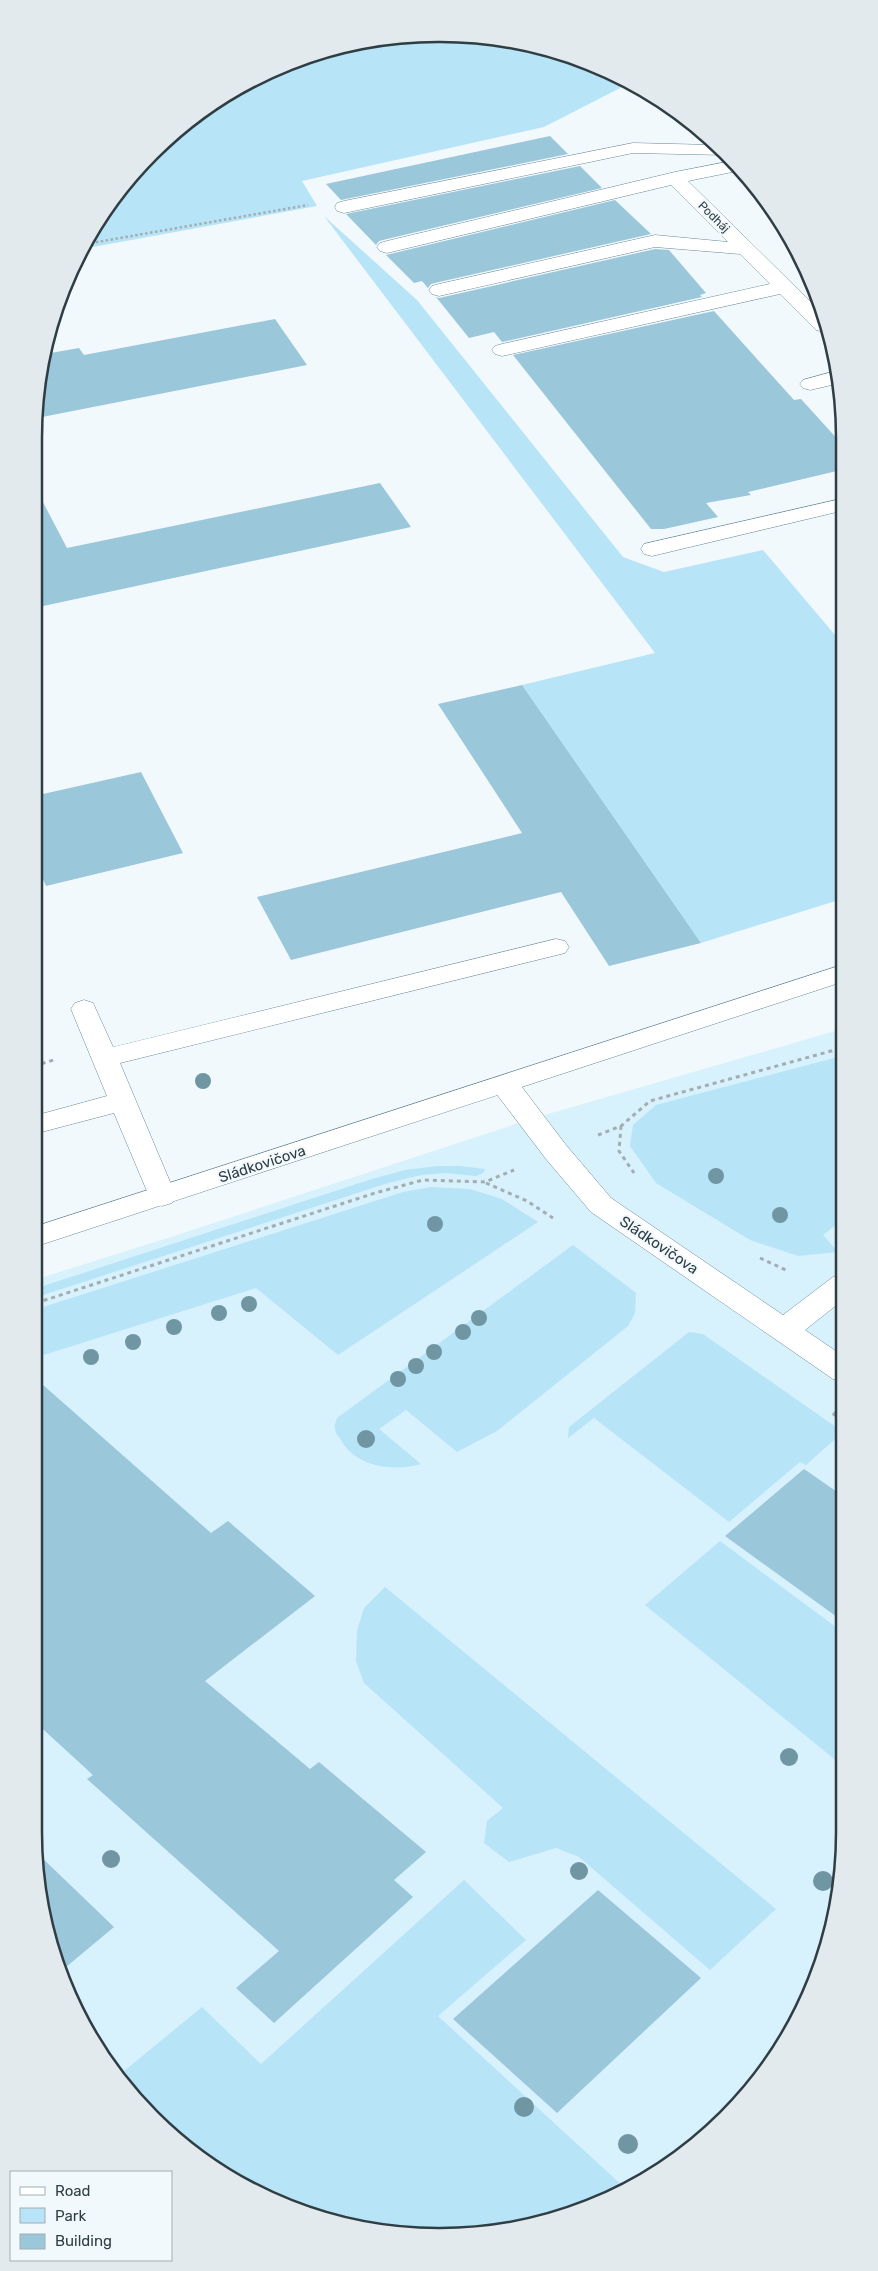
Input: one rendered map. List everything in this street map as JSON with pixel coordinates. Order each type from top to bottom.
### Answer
[{"type":"main road","points":[[344,207],[632,148],[710,151]]},
{"type":"main road","points":[[387,247],[676,178],[727,168]]},
{"type":"main road","name":"Podháj","points":[[676,178],[745,249],[798,294],[815,316]]},
{"type":"main road","points":[[438,290],[655,241],[745,249]]},
{"type":"main road","points":[[502,350],[798,294]]},
{"type":"main road","points":[[810,384],[831,379]]},
{"type":"main road","points":[[652,549],[836,506]]},
{"type":"main road","points":[[104,1058],[556,947]]},
{"type":"main road","name":"Sládkovičova","points":[[42,1234],[505,1085],[836,975]]},
{"type":"main road","points":[[84,1009],[162,1196]]},
{"type":"main road","name":"Sládkovičova","points":[[505,1085],[556,1152],[600,1205],[836,1367]]},
{"type":"main road","points":[[42,1123],[123,1101]]},
{"type":"main road","points":[[783,1331],[836,1290]]},
{"type":"path","points":[[95,242],[320,203],[344,207]]},
{"type":"path","points":[[42,1301],[375,1193],[423,1180],[485,1182],[621,1126],[650,1101],[836,1050]]},
{"type":"path","points":[[621,1126],[619,1151],[640,1181]]},
{"type":"path","points":[[757,1257],[836,1287]]},
{"type":"shaded area","points":[[836,1031],[836,1832],[832,1884],[822,1935],[814,1959],[795,2007],[782,2030],[754,2073],[737,2093],[680,2147],[659,2162],[614,2188],[542,2215],[516,2221],[465,2228],[413,2228],[387,2225],[336,2215],[287,2198],[241,2175],[198,2147],[159,2112],[124,2073],[96,2030],[73,1984],[56,1935],[50,1909],[43,1858],[42,1277],[531,1119]]},
{"type":"green space","points":[[413,43],[465,43],[516,50],[542,56],[591,73],[622,87],[544,127],[302,181],[317,206],[93,247],[109,219],[141,178],[198,124],[219,109],[264,83],[336,56],[362,50]]},
{"type":"green space","points":[[324,216],[417,300],[623,557],[664,572],[763,550],[836,636],[836,901],[701,943],[522,685],[655,653]]},
{"type":"green space","points":[[836,1058],[836,1225],[823,1235],[836,1252],[798,1256],[750,1240],[656,1183],[630,1146],[633,1125],[656,1105]]},
{"type":"green space","points":[[437,1166],[485,1169],[483,1173],[476,1176],[446,1173],[421,1175],[388,1183],[42,1295],[42,1286],[372,1179],[405,1170]]},
{"type":"green space","points":[[431,1187],[470,1189],[502,1199],[538,1222],[338,1355],[256,1288],[42,1355],[42,1307],[403,1192]]},
{"type":"green space","points":[[573,1245],[636,1293],[635,1313],[628,1326],[497,1431],[457,1452],[406,1410],[379,1429],[421,1464],[399,1467],[377,1465],[366,1462],[347,1449],[336,1432],[337,1418]]},
{"type":"green space","points":[[689,1332],[703,1334],[836,1427],[836,1438],[806,1465],[800,1462],[729,1522],[594,1418],[568,1438],[569,1427]]},
{"type":"green space","points":[[720,1541],[836,1627],[836,1760],[645,1605]]},
{"type":"green space","points":[[385,1587],[776,1909],[710,1970],[579,1857],[556,1848],[509,1862],[484,1843],[487,1821],[503,1808],[364,1683],[356,1661],[357,1631],[364,1608]]},
{"type":"green space","points":[[464,1880],[526,1940],[438,2016],[621,2184],[591,2198],[542,2215],[491,2225],[465,2228],[413,2228],[362,2221],[336,2215],[287,2198],[264,2188],[219,2162],[178,2130],[141,2093],[123,2072],[202,2007],[261,2064]]},
{"type":"building","points":[[550,136],[568,154],[341,200],[326,184]]},
{"type":"building","points":[[580,166],[602,188],[379,241],[376,245],[346,214]]},
{"type":"building","points":[[615,200],[651,234],[439,282],[431,284],[428,288],[422,281],[414,283],[386,255]]},
{"type":"building","points":[[655,249],[669,250],[706,293],[700,295],[702,297],[502,342],[494,332],[469,338],[436,297],[439,298]]},
{"type":"building","points":[[714,311],[794,400],[801,399],[836,437],[836,471],[748,492],[751,495],[706,503],[718,517],[664,529],[651,529],[513,355]]},
{"type":"building","points":[[275,319],[307,365],[43,417],[52,353],[79,348],[84,355]]},
{"type":"building","points":[[380,483],[411,527],[42,606],[42,500],[67,548]]},
{"type":"building","points":[[522,685],[701,943],[609,966],[561,892],[291,960],[257,897],[522,833],[438,704]]},
{"type":"building","points":[[141,772],[183,853],[46,886],[42,877],[42,794]]},
{"type":"building","points":[[42,1384],[211,1533],[228,1521],[315,1596],[205,1681],[310,1769],[319,1762],[426,1852],[394,1880],[413,1897],[274,2023],[236,1988],[279,1951],[87,1779],[93,1775],[42,1728]]},
{"type":"building","points":[[804,1469],[836,1491],[836,1616],[725,1536]]},
{"type":"building","points":[[43,1859],[114,1927],[67,1966],[50,1909]]},
{"type":"building","points":[[598,1890],[701,1978],[557,2113],[453,2019]]}]
